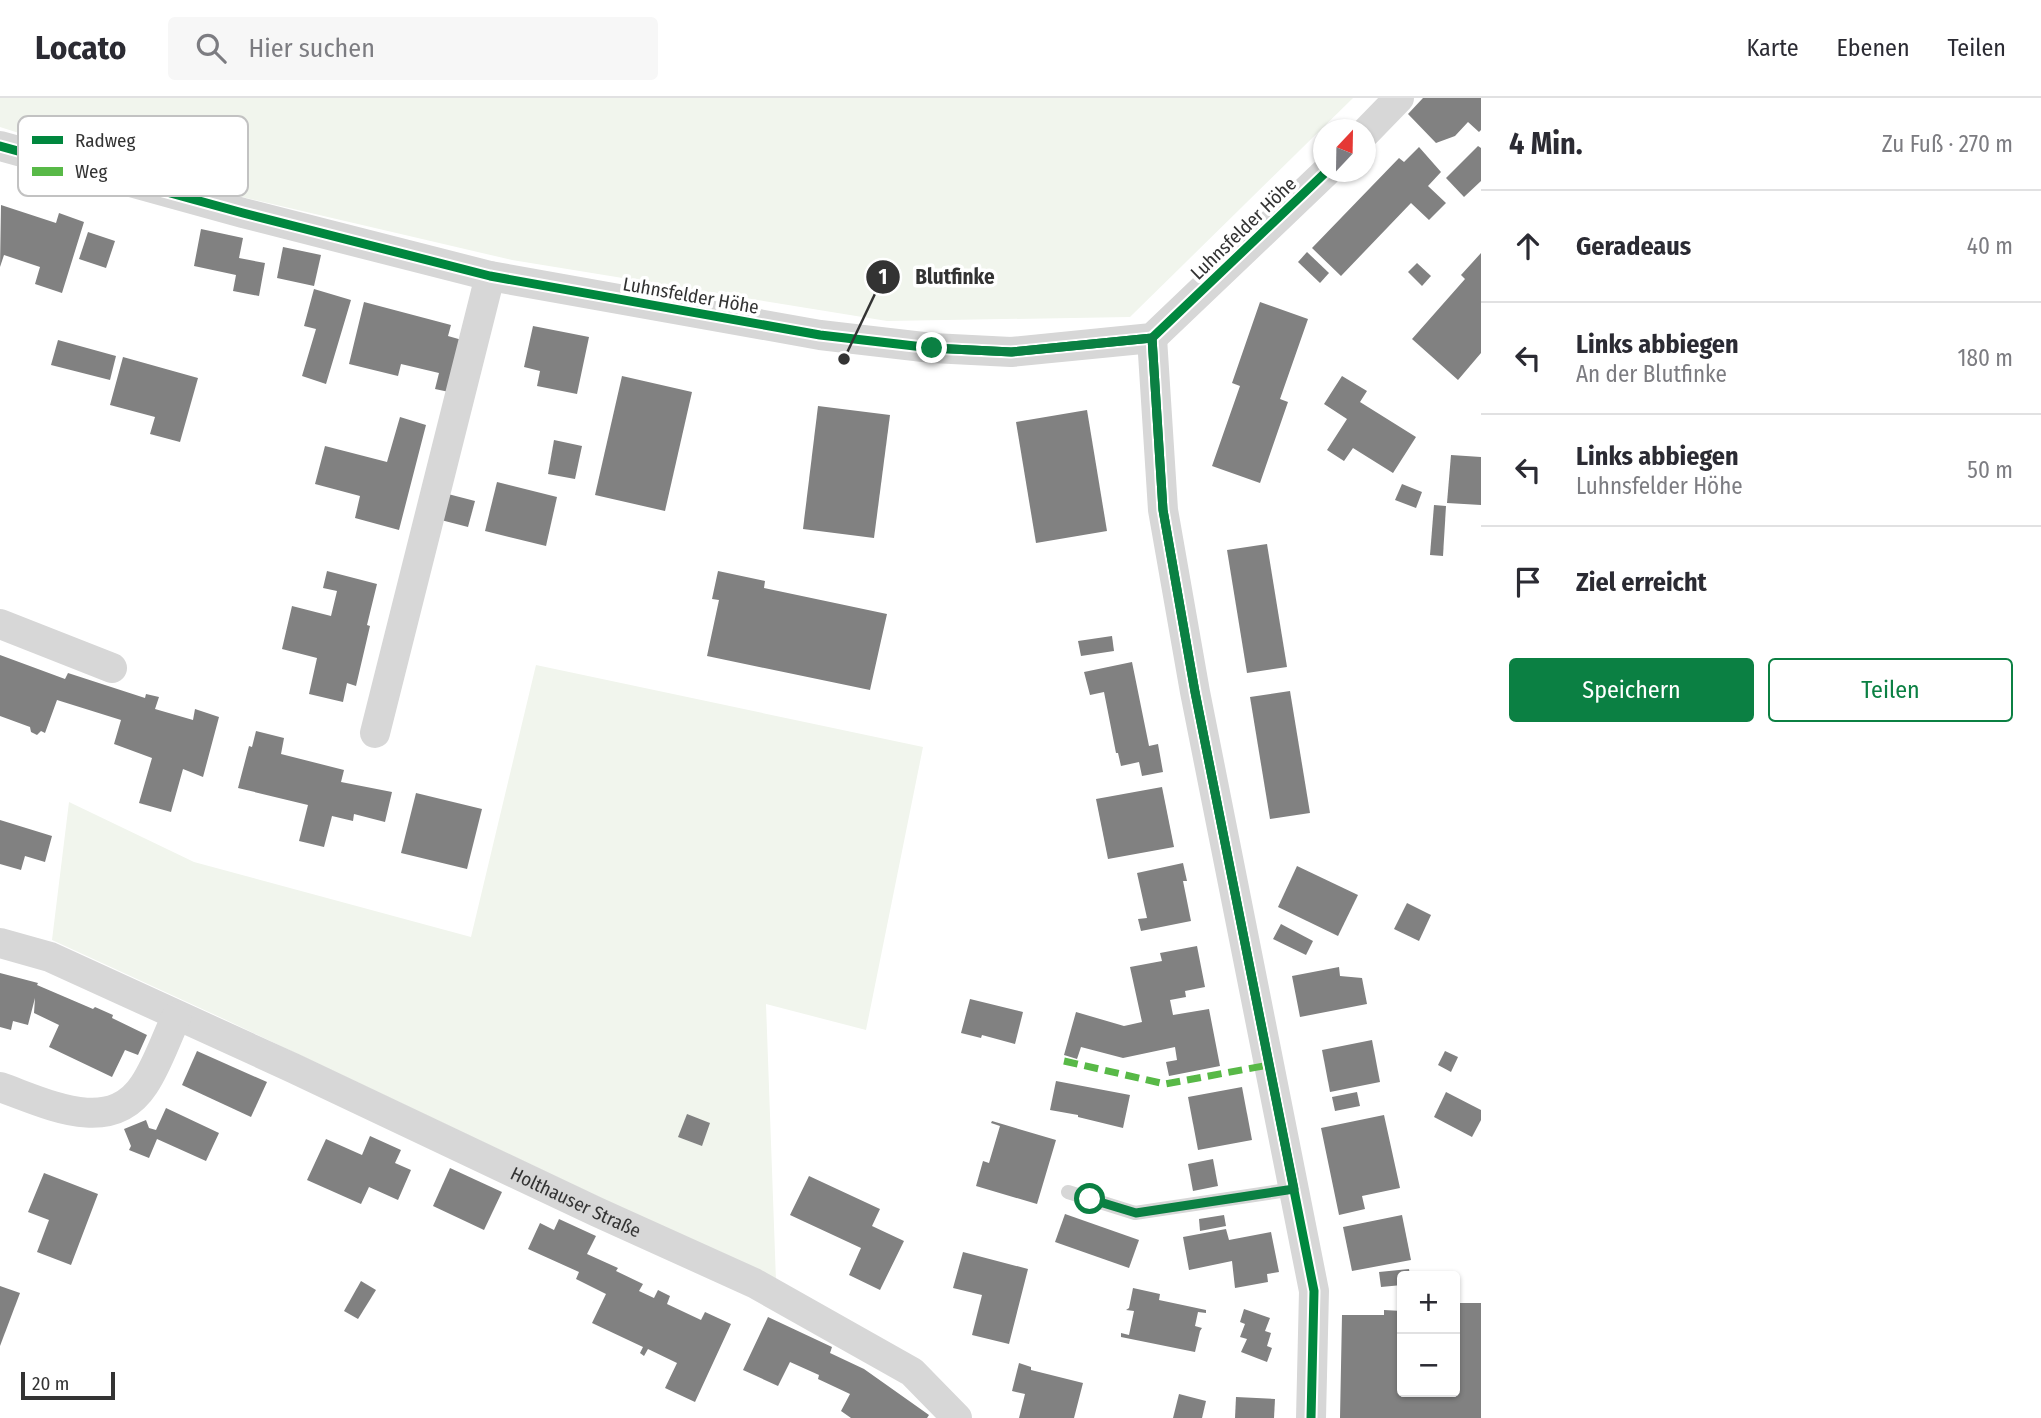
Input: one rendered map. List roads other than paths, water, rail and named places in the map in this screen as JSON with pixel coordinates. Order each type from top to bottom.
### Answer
[{"type":"street","points":[[1376,122],[1399,98]]},
{"type":"street","name":"Luhnsfelder Höhe","points":[[0,146],[18,151]]},
{"type":"street","name":"Luhnsfelder Höhe","points":[[181,196],[489,276],[780,329],[932,348],[1012,352],[1152,338],[1316,182]]},
{"type":"street","points":[[375,733],[489,276]]},
{"type":"street","points":[[1152,338],[1163,510],[1195,692],[1314,1291],[1311,1418]]},
{"type":"street","points":[[0,624],[112,668]]},
{"type":"street","name":"Holthauser Straße","points":[[0,943],[50,957],[754,1283],[912,1372],[957,1418]]},
{"type":"street","points":[[0,1087],[76,1113],[100,1113],[128,1104],[144,1084],[177,1016]]},
{"type":"lane","points":[[1068,1192],[1112,1208],[1136,1213],[1294,1189]]},
{"type":"place","name":"Blutfinke","points":[[844,359]]}]
